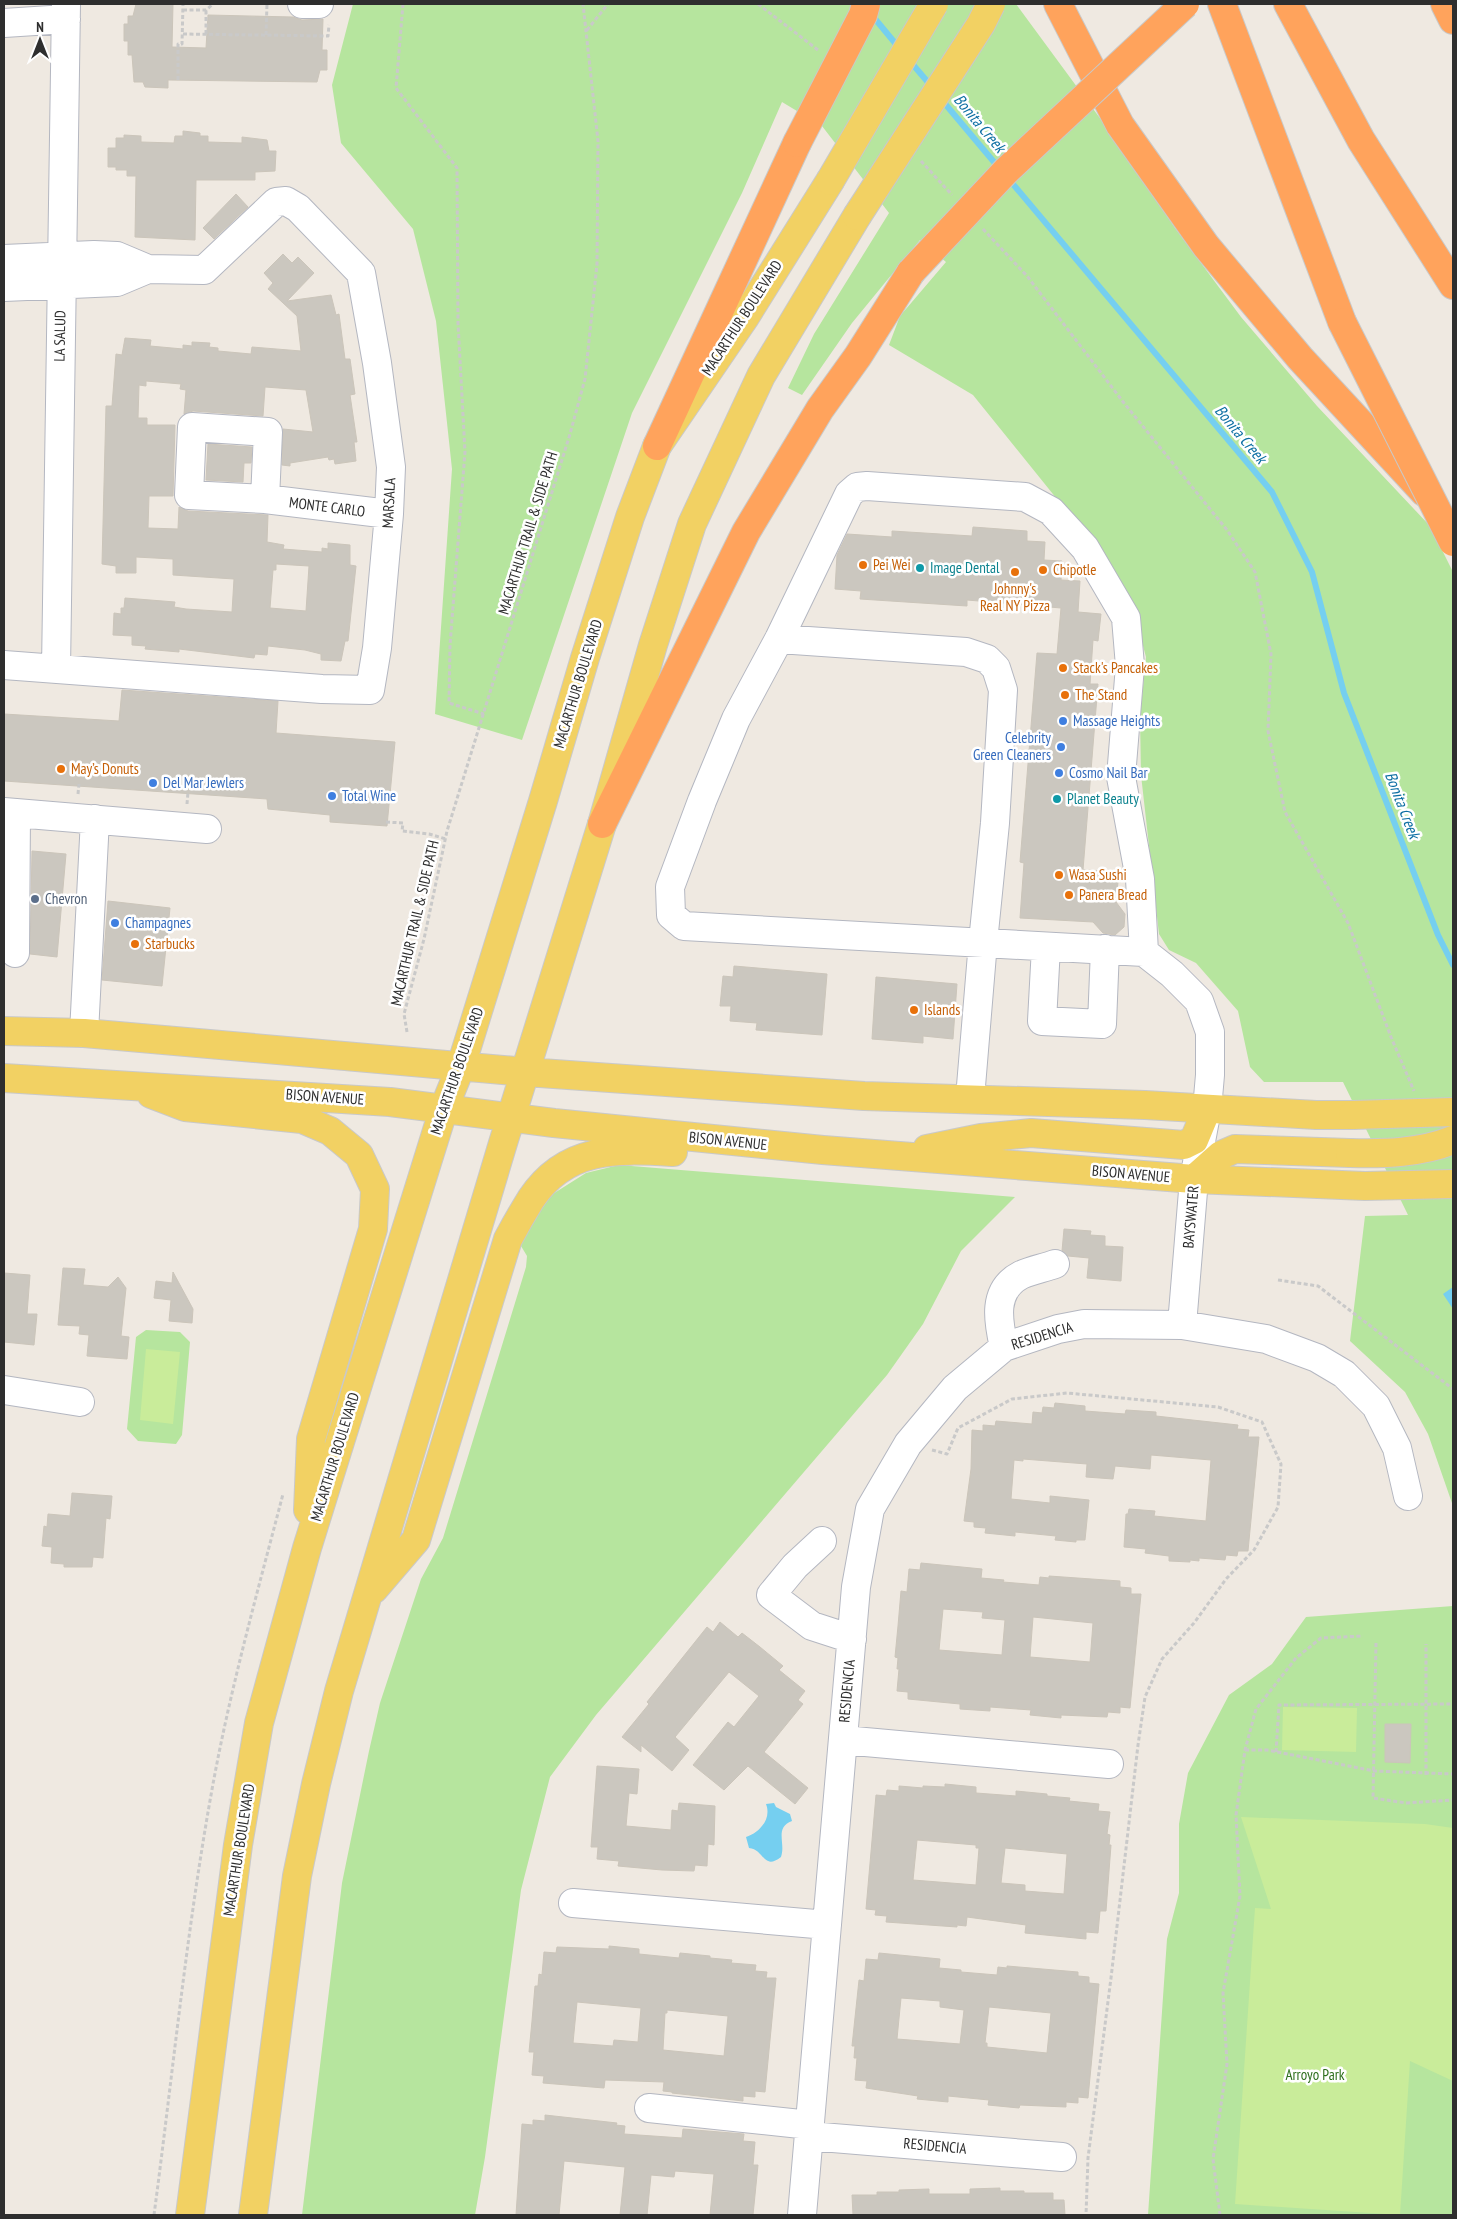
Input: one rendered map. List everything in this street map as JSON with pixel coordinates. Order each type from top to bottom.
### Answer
[{"type":"highway","points":[[657,446],[798,143],[863,15],[866,4]]},
{"type":"highway","points":[[1058,4],[1120,125],[1206,246],[1300,358],[1453,524]]},
{"type":"highway","points":[[602,824],[746,532],[820,409],[858,356],[911,272],[1006,171],[1185,4]]},
{"type":"highway","points":[[1222,4],[1342,322],[1453,542]]},
{"type":"highway","points":[[1288,4],[1360,140],[1453,286]]},
{"type":"highway","points":[[1445,4],[1453,20]]},
{"type":"main road","name":"MACARTHUR BOULEVARD","points":[[190,2215],[238,1845],[259,1722],[307,1548],[444,1108],[461,1066],[585,658],[630,517],[657,446],[745,317],[830,181],[934,4]]},
{"type":"main road","points":[[253,2215],[297,1876],[336,1700],[369,1596],[511,1118],[602,824],[653,645],[692,524],[761,376],[857,216],[992,4]]},
{"type":"main road","points":[[4,1031],[84,1034],[526,1072],[864,1096],[1145,1104],[1316,1115],[1453,1112]]},
{"type":"main road","name":"BISON AVENUE","points":[[4,1078],[390,1102],[511,1118],[823,1150],[1194,1179],[1365,1186],[1453,1184]]},
{"type":"main road","points":[[124,1084],[186,1107],[302,1120],[330,1131],[359,1155],[375,1189],[373,1229],[311,1439],[307,1548]]},
{"type":"main road","points":[[895,1156],[981,1138],[1021,1134],[1069,1135],[1184,1145],[1194,1140],[1207,1109]]},
{"type":"main road","points":[[1194,1179],[1221,1155],[1235,1148],[1375,1154],[1422,1149],[1453,1140]]},
{"type":"main road","points":[[369,1596],[416,1540],[508,1239],[532,1197],[560,1167],[580,1157],[600,1152],[638,1151],[764,1157],[823,1150]]},
{"type":"street","points":[[302,4],[318,4]]},
{"type":"street","points":[[4,23],[66,11]]},
{"type":"street","name":"LA SALUD","points":[[56,669],[66,11]]},
{"type":"street","name":"MARSALA","points":[[4,259],[117,256],[148,269],[204,270],[276,202],[286,201],[298,208],[361,273],[377,363],[391,467],[389,514],[377,648],[370,690],[322,689],[56,669]]},
{"type":"street","name":"MARSALA","points":[[4,287],[61,286],[117,282],[148,269]]},
{"type":"street","points":[[867,486],[1025,497],[1051,511],[1085,548],[1126,618],[1130,666],[1121,777],[1140,879],[1144,952],[983,942],[684,926],[671,915],[670,887],[702,801],[736,719],[849,494],[857,487],[867,486]]},
{"type":"street","name":"MONTE CARLO","points":[[265,499],[389,514]]},
{"type":"street","points":[[778,638],[966,652],[987,659],[996,668],[1003,690],[995,823],[970,1098]]},
{"type":"street","points":[[4,665],[56,669]]},
{"type":"street","points":[[15,953],[10,812],[207,829]]},
{"type":"street","points":[[84,1034],[95,819]]},
{"type":"street","points":[[1046,946],[1042,1021],[1102,1024],[1106,949]]},
{"type":"street","name":"BAYSWATER","points":[[1144,952],[1172,974],[1199,1001],[1210,1032],[1210,1076],[1207,1109],[1194,1179],[1182,1325]]},
{"type":"street","points":[[1004,1347],[998,1322],[998,1302],[1007,1286],[1020,1275],[1054,1264]]},
{"type":"street","name":"RESIDENCIA","points":[[802,2215],[856,1587],[870,1509],[908,1444],[955,1388],[1004,1347],[1058,1329],[1084,1324],[1182,1325],[1266,1339],[1317,1358],[1344,1374],[1376,1406],[1397,1448],[1408,1496]]},
{"type":"street","points":[[4,1390],[80,1402]]},
{"type":"street","points":[[822,1541],[795,1566],[771,1595],[812,1626],[852,1639]]},
{"type":"street","name":"RESIDENCIA","points":[[843,1740],[1109,1764]]},
{"type":"street","points":[[573,1903],[827,1925]]},
{"type":"street","points":[[649,2108],[810,2130]]},
{"type":"street","name":"RESIDENCIA","points":[[810,2130],[1062,2157]]},
{"type":"path","points":[[178,80],[178,44],[182,44],[183,4]]},
{"type":"path","points":[[183,10],[206,10],[213,4]]},
{"type":"path","points":[[266,35],[267,4]]},
{"type":"path","points":[[183,34],[328,36],[330,17],[318,4]]},
{"type":"path","points":[[403,4],[396,88],[457,168],[458,323],[465,452],[450,645],[449,704],[484,714]]},
{"type":"path","name":"MACARTHUR TRAIL & SIDE PATH","points":[[407,1032],[404,1014],[424,939],[446,838],[570,434],[585,379],[597,264],[598,151],[583,4]]},
{"type":"path","points":[[587,30],[608,4]]},
{"type":"path","points":[[758,4],[822,54]]},
{"type":"path","points":[[206,10],[206,34]]},
{"type":"path","points":[[914,154],[954,198]]},
{"type":"path","points":[[980,226],[1026,276],[1124,403],[1227,530],[1255,572],[1271,654],[1268,731],[1285,812],[1348,923],[1414,1092]]},
{"type":"path","points":[[386,822],[403,823],[402,831],[446,838]]},
{"type":"path","points":[[1278,1280],[1318,1286],[1453,1389]]},
{"type":"path","points":[[947,1454],[958,1428],[1012,1399],[1067,1393],[1218,1407],[1262,1422],[1281,1464],[1278,1507],[1254,1550],[1226,1579],[1194,1623],[1162,1659],[1145,1697],[1113,1969],[1088,2158],[1086,2215]]},
{"type":"path","points":[[1220,2215],[1213,2160],[1227,2064],[1223,1993],[1240,1896],[1236,1815],[1245,1750],[1256,1709],[1296,1658],[1322,1638],[1363,1636]]},
{"type":"path","points":[[1376,1643],[1373,1798],[1406,1803],[1453,1800]]},
{"type":"path","points":[[1426,1644],[1426,1775]]},
{"type":"path","points":[[1276,1752],[1279,1705],[1453,1704]]},
{"type":"path","points":[[1245,1750],[1276,1752],[1374,1771],[1426,1775],[1453,1774]]},
{"type":"green space","points":[[353,4],[1016,4],[1116,140],[1175,228],[1241,317],[1317,406],[1430,526],[1453,572],[1453,1506],[1428,1434],[1405,1392],[1350,1341],[1365,1216],[1408,1215],[1343,1082],[1264,1082],[1250,1067],[1238,1011],[1196,963],[1169,950],[1159,934],[1141,775],[1140,717],[1146,657],[1135,616],[1090,540],[973,395],[889,345],[900,316],[946,262],[920,240],[852,323],[802,395],[788,388],[814,334],[889,213],[822,126],[782,102],[742,193],[632,413],[522,740],[435,714],[452,469],[436,321],[413,229],[341,143],[332,85]]},
{"type":"green space","points":[[619,1165],[1015,1197],[961,1251],[923,1324],[887,1375],[596,1715],[550,1777],[521,1890],[485,2157],[475,2215],[302,2215],[342,1883],[380,1703],[421,1579],[443,1538],[526,1267],[527,1256],[521,1246],[531,1220],[548,1197],[586,1173]]},
{"type":"green space","points":[[146,1330],[180,1332],[190,1342],[182,1435],[176,1444],[138,1441],[127,1429],[136,1337]]},
{"type":"green space","points":[[146,1349],[180,1352],[173,1424],[140,1420]]},
{"type":"green space","name":"Arroyo Park","points":[[1453,1606],[1453,2215],[1148,2215],[1167,1939],[1179,1893],[1179,1824],[1188,1773],[1229,1695],[1272,1664],[1306,1617]]},
{"type":"green space","points":[[1283,1707],[1357,1708],[1356,1752],[1282,1750]]},
{"type":"green space","points":[[1241,1817],[1425,1824],[1453,1828],[1453,2081],[1410,2061],[1400,2215],[1235,2204],[1255,1908],[1271,1909]]},
{"type":"water","points":[[1453,1287],[1453,1309],[1443,1294]]},
{"type":"water","points":[[774,1803],[776,1807],[790,1814],[792,1821],[783,1828],[781,1857],[771,1862],[767,1861],[754,1849],[749,1848],[746,1837],[760,1829],[766,1820],[766,1804]]},
{"type":"building","points":[[136,4],[173,4],[172,47],[206,48],[208,15],[293,17],[302,20],[323,19],[322,50],[327,50],[327,70],[320,70],[317,82],[168,80],[168,88],[145,87],[143,82],[134,82],[132,55],[128,55],[128,41],[124,41],[124,24],[128,24],[128,16],[133,16]]},
{"type":"building","points":[[183,131],[200,133],[200,136],[208,136],[208,142],[242,143],[242,137],[267,140],[269,151],[276,151],[275,171],[255,172],[255,180],[196,180],[195,240],[135,237],[136,176],[127,176],[127,170],[116,170],[116,167],[108,167],[108,148],[116,148],[116,138],[124,138],[124,135],[141,136],[141,142],[174,143],[175,136],[183,136]]},
{"type":"building","points":[[236,194],[248,207],[214,239],[203,228]]},
{"type":"building","points":[[283,254],[292,263],[298,257],[314,273],[287,301],[331,295],[336,315],[339,314],[345,359],[350,359],[355,394],[350,395],[357,442],[354,442],[356,461],[335,464],[334,459],[329,460],[328,457],[290,463],[290,466],[282,465],[283,429],[313,432],[306,390],[265,387],[263,416],[193,411],[184,414],[186,390],[180,389],[181,384],[146,381],[146,386],[139,385],[138,418],[147,418],[147,425],[175,425],[173,496],[149,496],[148,528],[178,529],[179,507],[188,511],[268,515],[267,542],[284,545],[283,549],[322,552],[322,548],[328,549],[328,543],[350,545],[350,565],[356,566],[348,641],[345,641],[341,661],[321,660],[321,654],[305,650],[268,646],[267,655],[255,654],[254,658],[179,649],[179,652],[145,649],[146,646],[132,645],[132,636],[113,635],[114,613],[121,614],[125,598],[175,602],[174,607],[186,609],[232,612],[234,579],[173,575],[173,559],[136,557],[136,573],[116,573],[116,566],[102,564],[106,406],[112,406],[116,354],[122,355],[125,338],[151,340],[150,346],[183,349],[183,345],[192,346],[192,342],[210,343],[209,347],[218,348],[218,351],[251,354],[252,347],[301,351],[297,316],[268,289],[273,283],[264,273]],"holes":[[[276,564],[309,566],[306,611],[270,608],[273,570],[276,570]]]},
{"type":"building","points":[[208,444],[252,447],[251,463],[244,463],[243,482],[206,480]]},
{"type":"building","points":[[973,527],[1027,531],[1027,541],[1045,542],[1044,560],[1062,561],[1061,580],[1080,581],[1078,612],[1101,614],[1098,641],[1093,640],[1090,684],[1098,684],[1083,870],[1119,872],[1116,902],[1125,914],[1124,927],[1115,935],[1103,933],[1093,922],[1020,918],[1024,863],[1020,862],[1037,653],[1057,654],[1061,608],[967,600],[967,606],[860,599],[861,591],[835,589],[837,555],[847,534],[892,537],[892,531],[972,536]]},
{"type":"building","points":[[122,690],[278,701],[276,733],[395,742],[387,826],[330,822],[330,815],[268,809],[267,799],[4,781],[4,714],[119,721]]},
{"type":"building","points":[[32,851],[66,854],[57,957],[30,954]]},
{"type":"building","name":"Starbucks","points":[[108,901],[170,908],[162,986],[102,980]]},
{"type":"building","points":[[734,966],[827,974],[822,1035],[756,1030],[757,1023],[730,1021],[731,1006],[720,1006],[723,976],[733,977]]},
{"type":"building","name":"Islands","points":[[876,977],[957,984],[953,1039],[923,1036],[923,1043],[872,1039]]},
{"type":"building","points":[[1064,1229],[1091,1231],[1090,1235],[1105,1236],[1105,1246],[1123,1247],[1121,1281],[1087,1278],[1089,1258],[1068,1256],[1062,1251]]},
{"type":"building","points":[[63,1268],[85,1269],[83,1285],[108,1287],[118,1277],[126,1288],[121,1336],[129,1337],[127,1359],[87,1356],[89,1335],[79,1334],[80,1326],[58,1325]]},
{"type":"building","points":[[173,1272],[193,1309],[192,1323],[169,1321],[171,1300],[154,1298],[156,1281],[172,1283]]},
{"type":"building","points":[[4,1273],[30,1275],[27,1314],[37,1314],[34,1345],[4,1342]]},
{"type":"building","points":[[1055,1403],[1085,1406],[1085,1411],[1125,1414],[1126,1410],[1156,1412],[1156,1416],[1238,1425],[1237,1429],[1249,1430],[1248,1437],[1259,1437],[1248,1551],[1238,1551],[1237,1556],[1226,1555],[1225,1560],[1199,1558],[1199,1561],[1190,1560],[1190,1562],[1169,1561],[1169,1556],[1145,1553],[1146,1549],[1124,1547],[1126,1514],[1128,1514],[1129,1509],[1155,1511],[1154,1516],[1206,1521],[1211,1460],[1151,1455],[1150,1469],[1115,1466],[1113,1479],[1086,1477],[1087,1464],[1014,1460],[1011,1499],[1050,1503],[1050,1496],[1089,1500],[1085,1540],[1076,1540],[1076,1542],[1055,1540],[1056,1536],[1015,1532],[1015,1536],[985,1533],[986,1528],[974,1527],[974,1522],[964,1521],[971,1469],[972,1430],[983,1431],[983,1425],[995,1426],[996,1421],[1032,1424],[1033,1412],[1042,1413],[1043,1407],[1054,1408]]},
{"type":"building","points":[[72,1493],[112,1496],[110,1519],[106,1518],[103,1558],[93,1557],[92,1567],[64,1567],[64,1564],[51,1563],[52,1547],[42,1546],[44,1526],[47,1527],[48,1514],[70,1516]]},
{"type":"building","points":[[921,1563],[982,1569],[981,1578],[1039,1585],[1040,1577],[1049,1578],[1049,1576],[1120,1581],[1120,1587],[1131,1588],[1131,1594],[1141,1594],[1130,1708],[1120,1707],[1120,1713],[1108,1712],[1107,1717],[1061,1715],[1061,1718],[1030,1715],[1031,1710],[990,1707],[990,1711],[960,1709],[960,1704],[908,1699],[908,1692],[897,1691],[899,1669],[897,1669],[898,1658],[895,1657],[901,1591],[907,1592],[909,1569],[920,1570]],"holes":[[[943,1609],[983,1612],[982,1618],[1005,1620],[1002,1655],[939,1650]],[[1033,1617],[1093,1623],[1090,1662],[1030,1657]]]},
{"type":"building","points":[[720,1622],[738,1637],[742,1633],[760,1647],[783,1666],[779,1670],[805,1691],[798,1700],[803,1704],[764,1752],[808,1788],[795,1804],[748,1766],[724,1790],[693,1765],[728,1722],[734,1727],[759,1696],[729,1672],[675,1737],[689,1750],[672,1771],[641,1745],[641,1752],[622,1737],[649,1704],[647,1702],[707,1627],[713,1632]]},
{"type":"building","points":[[1385,1724],[1411,1724],[1410,1763],[1385,1762]]},
{"type":"building","points":[[597,1766],[639,1769],[637,1794],[629,1793],[626,1826],[671,1830],[672,1810],[678,1811],[679,1803],[715,1806],[714,1845],[708,1844],[707,1866],[695,1865],[694,1871],[662,1870],[618,1866],[619,1861],[597,1859],[598,1847],[591,1847]]},
{"type":"building","points":[[945,1784],[976,1787],[976,1793],[1016,1796],[1016,1791],[1047,1794],[1047,1796],[1070,1798],[1069,1801],[1099,1804],[1098,1811],[1110,1812],[1107,1834],[1110,1835],[1109,1845],[1111,1845],[1106,1911],[1100,1911],[1098,1933],[1086,1932],[1086,1939],[1025,1933],[1026,1925],[967,1917],[966,1926],[957,1925],[957,1927],[886,1922],[887,1916],[875,1915],[876,1910],[866,1909],[876,1795],[886,1796],[887,1790],[899,1791],[899,1786],[945,1787]],"holes":[[[917,1840],[976,1845],[976,1848],[979,1848],[976,1885],[913,1880]],[[1005,1848],[1067,1854],[1064,1894],[1025,1891],[1025,1885],[1001,1883]]]},
{"type":"building","points":[[609,1946],[639,1949],[639,1954],[679,1958],[680,1953],[710,1956],[710,1958],[732,1960],[731,1963],[756,1965],[755,1971],[767,1972],[766,1978],[776,1978],[765,2092],[755,2091],[755,2097],[743,2096],[743,2101],[663,2091],[664,2082],[605,2080],[604,2088],[543,2083],[544,2076],[532,2075],[534,2052],[529,2052],[535,1986],[538,1986],[539,1974],[542,1975],[544,1952],[556,1953],[557,1947],[609,1949]],"holes":[[[577,2002],[641,2008],[638,2042],[614,2040],[613,2046],[573,2043]],[[667,2010],[728,2016],[724,2056],[663,2050],[665,2013],[667,2013]]]},
{"type":"building","points":[[879,1953],[940,1959],[939,1968],[961,1970],[961,1972],[997,1975],[998,1967],[1007,1968],[1007,1966],[1078,1972],[1078,1976],[1089,1977],[1089,1983],[1099,1984],[1088,2098],[1078,2097],[1078,2103],[1066,2102],[1066,2107],[1020,2105],[1019,2108],[988,2105],[989,2100],[948,2096],[948,2102],[917,2099],[918,2096],[866,2088],[867,2081],[855,2080],[857,2058],[854,2058],[855,2046],[852,2046],[859,1980],[864,1981],[866,1959],[878,1960]],"holes":[[[901,1998],[940,2001],[940,2007],[964,2010],[960,2044],[897,2039]],[[989,2007],[1051,2013],[1047,2053],[987,2047],[987,2043],[985,2043]]]},
{"type":"building","points":[[545,2115],[617,2123],[616,2125],[625,2126],[624,2134],[682,2138],[683,2129],[744,2134],[743,2141],[755,2142],[753,2165],[758,2165],[753,2215],[710,2215],[714,2174],[675,2171],[674,2177],[651,2175],[647,2215],[620,2215],[625,2167],[564,2161],[559,2215],[516,2215],[522,2124],[533,2125],[533,2120],[545,2121]]},
{"type":"building","points":[[1000,2188],[1000,2191],[1053,2193],[1053,2200],[1064,2200],[1065,2215],[853,2215],[852,2195],[877,2195],[877,2192],[929,2189],[929,2194],[970,2194],[970,2189]]},
{"type":"waterway","name":"Bonita Creek","points":[[871,14],[900,49]]},
{"type":"waterway","name":"Bonita Creek","points":[[909,60],[932,87]]},
{"type":"waterway","name":"Bonita Creek","points":[[941,99],[999,168]]},
{"type":"waterway","name":"Bonita Creek","points":[[1007,177],[1272,492],[1312,572],[1344,693],[1438,935],[1453,965]]},
{"type":"place","name":"Pei Wei","points":[[863,565]]},
{"type":"place","name":"Image Dental","points":[[920,568]]},
{"type":"place","name":"Chipotle","points":[[1043,570]]},
{"type":"place","name":"Johnny's Real NY Pizza","points":[[1015,572]]},
{"type":"place","name":"Stack's Pancakes","points":[[1063,668]]},
{"type":"place","name":"The Stand","points":[[1065,695]]},
{"type":"place","name":"Massage Heights","points":[[1063,721]]},
{"type":"place","name":"Celebrity Green Cleaners","points":[[1061,747]]},
{"type":"place","name":"May’s Donuts","points":[[61,769]]},
{"type":"place","name":"Cosmo Nail Bar","points":[[1059,773]]},
{"type":"place","name":"Del Mar Jewlers","points":[[153,783]]},
{"type":"place","name":"Total Wine","points":[[332,796]]},
{"type":"place","name":"Planet Beauty","points":[[1057,799]]},
{"type":"place","name":"Wasa Sushi","points":[[1059,875]]},
{"type":"place","name":"Panera Bread","points":[[1069,895]]},
{"type":"place","name":"Chevron","points":[[35,899]]},
{"type":"place","name":"Champagnes","points":[[115,923]]},
{"type":"place","name":"Starbucks","points":[[135,944]]},
{"type":"place","name":"Islands","points":[[914,1010]]}]
